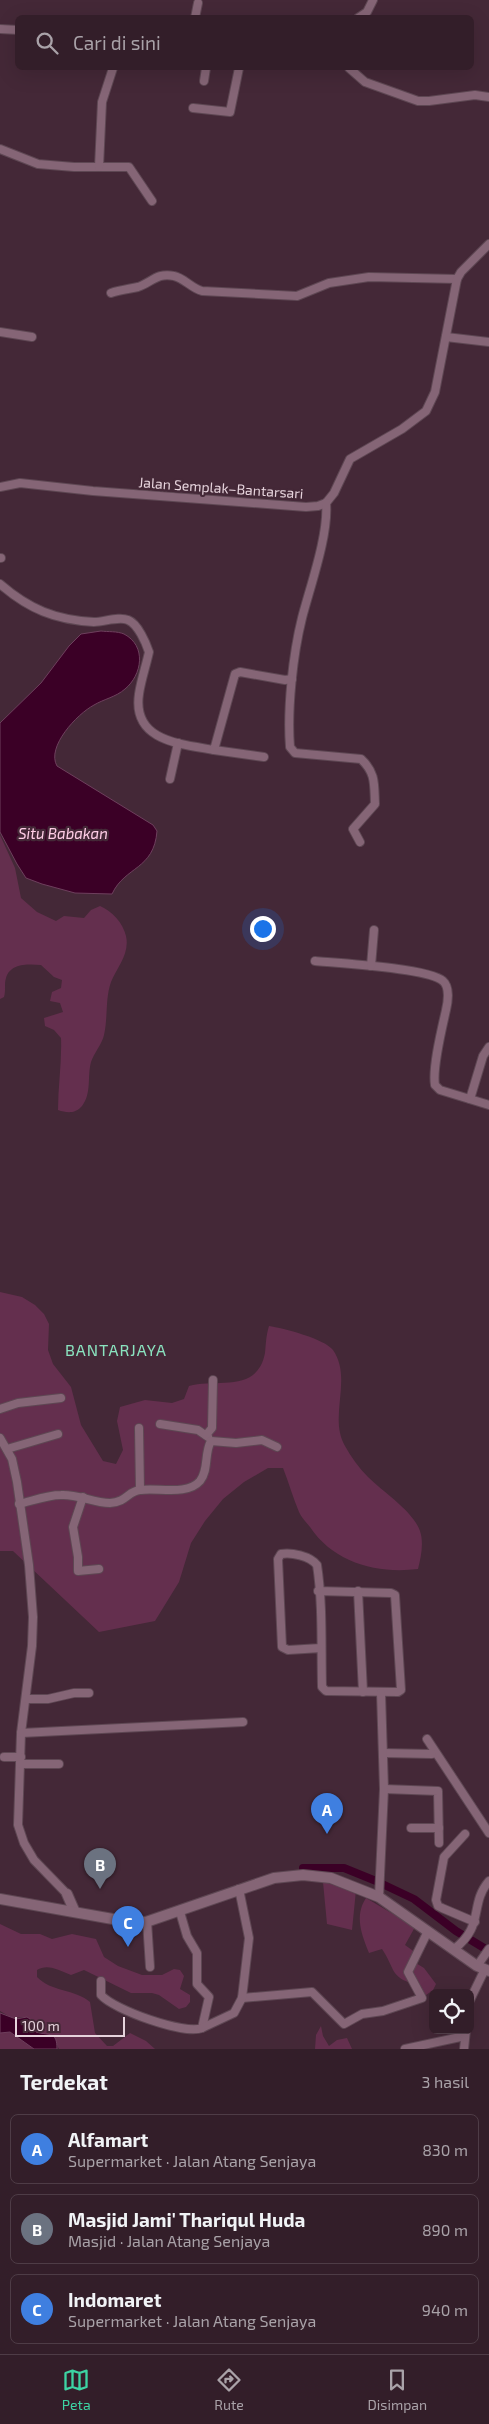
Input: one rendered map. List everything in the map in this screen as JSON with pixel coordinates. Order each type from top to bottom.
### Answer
[{"type":"main road","points":[[0,1899],[41,1908],[70,1902],[124,1921],[147,1921],[180,1912],[239,1889],[285,1876],[317,1876],[380,1892],[428,1931],[483,1966]]},
{"type":"street","points":[[362,15],[367,12],[374,0]]},
{"type":"street","points":[[196,15],[198,3]]},
{"type":"street","points":[[0,29],[15,30]]},
{"type":"street","points":[[99,167],[102,102],[112,70]]},
{"type":"street","points":[[204,81],[206,70]]},
{"type":"street","points":[[193,108],[230,112],[239,70]]},
{"type":"street","points":[[351,70],[364,82],[418,101],[475,95],[489,97]]},
{"type":"street","points":[[0,149],[38,164],[129,167],[152,201]]},
{"type":"street","points":[[360,842],[353,829],[376,804],[374,780],[370,768],[361,759],[293,752],[290,742],[292,679],[298,633],[322,538],[326,503],[334,492],[350,459],[402,429],[426,410],[435,392],[457,279],[461,272],[489,244]]},
{"type":"street","points":[[111,292],[140,286],[155,277],[162,276],[174,276],[194,289],[210,292],[297,296],[329,283],[369,277],[457,279]]},
{"type":"street","points":[[0,332],[32,336]]},
{"type":"street","points":[[446,337],[489,342]]},
{"type":"street","name":"Jalan Semplak–Bantarsari","points":[[0,487],[20,483],[93,491],[296,506],[318,506],[326,503]]},
{"type":"street","points":[[0,584],[26,605],[42,612],[78,620],[96,622],[124,619],[133,623],[149,652],[139,694],[139,710],[141,720],[154,735],[178,743],[264,757]]},
{"type":"street","points":[[214,750],[235,674],[240,672],[285,680],[292,679]]},
{"type":"street","points":[[170,779],[178,743]]},
{"type":"street","points":[[371,966],[374,930]]},
{"type":"street","points":[[315,961],[402,969],[443,981],[447,990],[447,1006],[436,1066],[435,1085],[440,1090],[486,1104]]},
{"type":"street","points":[[470,1099],[483,1056],[489,1047]]},
{"type":"street","points":[[19,1504],[61,1495],[83,1497],[98,1502],[117,1502],[124,1501],[140,1490],[185,1488],[199,1482],[205,1470],[208,1438],[212,1428],[213,1380]]},
{"type":"street","points":[[0,1409],[18,1403],[61,1398]]},
{"type":"street","points":[[160,1424],[198,1430],[208,1438],[236,1443],[262,1440],[277,1447]]},
{"type":"street","points":[[139,1428],[140,1490]]},
{"type":"street","points":[[7,1450],[58,1434]]},
{"type":"street","points":[[0,1438],[7,1450],[17,1482],[29,1565],[33,1617],[32,1646],[21,1733],[18,1816],[20,1834],[34,1860],[70,1902]]},
{"type":"street","points":[[83,1497],[73,1527],[78,1557],[76,1568],[82,1572],[99,1569]]},
{"type":"street","points":[[318,1591],[393,1593],[396,1596],[401,1688],[398,1692],[381,1693],[326,1691],[322,1689],[318,1591],[315,1563],[294,1554],[281,1554],[278,1559],[282,1647],[288,1650],[320,1648]]},
{"type":"street","points":[[358,1592],[363,1692]]},
{"type":"street","points":[[26,1699],[48,1700],[74,1693],[89,1693]]},
{"type":"street","points":[[380,1892],[384,1789],[381,1693]]},
{"type":"street","points":[[21,1733],[243,1722]]},
{"type":"street","points":[[427,1739],[489,1834]]},
{"type":"street","points":[[383,1753],[432,1754]]},
{"type":"street","points":[[4,1757],[20,1761],[58,1764]]},
{"type":"street","points":[[384,1789],[437,1790],[440,1795],[438,1843]]},
{"type":"street","points":[[411,1828],[439,1828]]},
{"type":"street","points":[[465,1834],[444,1858],[436,1900],[438,1906],[475,1922]]},
{"type":"street","points":[[454,1949],[470,1934],[475,1922],[481,1893],[489,1881]]},
{"type":"street","points":[[101,1981],[101,1995],[114,2005],[157,2022],[196,2030],[234,2013],[242,1998],[249,1938],[239,1889]]},
{"type":"street","points":[[180,1912],[187,1936],[197,1953],[197,1984],[209,1997],[202,2028]]},
{"type":"street","points":[[147,1921],[150,1966]]},
{"type":"street","points":[[242,1998],[312,1992],[344,2024],[362,2014],[383,2011],[422,1998],[408,1972],[428,1931]]},
{"type":"street","points":[[474,1990],[489,1949]]},
{"type":"street","points":[[405,2049],[461,2034]]},
{"type":"street","points":[[464,2049],[465,2034]]},
{"type":"shaded area","points":[[0,835],[15,868],[21,898],[37,912],[56,921],[64,916],[84,918],[91,910],[100,906],[116,918],[126,936],[125,955],[109,988],[104,1035],[91,1062],[87,1096],[82,1106],[74,1112],[58,1110],[61,1038],[54,1030],[45,1026],[44,1018],[63,1012],[60,1003],[50,1001],[52,992],[61,988],[62,980],[54,977],[41,965],[31,964],[16,967],[8,973],[5,980],[4,997],[0,999]]},
{"type":"shaded area","points":[[0,1292],[22,1297],[35,1305],[44,1314],[49,1324],[48,1350],[53,1364],[71,1387],[81,1425],[103,1461],[116,1464],[123,1450],[117,1421],[120,1407],[145,1400],[172,1403],[184,1399],[189,1386],[234,1382],[245,1379],[254,1374],[261,1366],[269,1326],[303,1335],[329,1346],[339,1361],[341,1373],[340,1435],[347,1450],[361,1470],[404,1509],[416,1524],[422,1540],[418,1569],[387,1570],[372,1567],[344,1557],[331,1549],[320,1539],[300,1514],[283,1468],[268,1468],[244,1482],[223,1499],[205,1521],[191,1543],[179,1582],[155,1621],[99,1632],[13,1551],[0,1551]]},
{"type":"shaded area","points":[[323,1882],[356,1890],[352,1930],[327,1924]]},
{"type":"shaded area","points":[[366,1898],[415,1927],[405,1945],[416,1953],[414,1962],[424,1968],[436,1984],[434,1989],[429,1989],[429,1993],[422,1998],[415,1984],[401,1979],[397,1975],[382,1949],[369,1953],[360,1925],[362,1905]]},
{"type":"shaded area","points":[[0,1924],[21,1934],[40,1934],[52,1939],[72,1934],[96,1939],[104,1957],[118,1966],[142,1975],[162,1975],[174,1969],[180,1970],[184,1976],[180,1989],[190,1995],[190,2002],[186,2007],[179,2009],[159,1995],[131,1993],[84,1970],[71,1975],[54,1968],[41,1968],[37,1970],[37,1977],[43,1982],[90,2002],[95,2033],[107,2046],[113,2046],[130,2033],[146,2041],[155,2049],[59,2049],[52,2038],[39,2033],[33,2021],[23,2017],[12,2018],[0,2011]]},
{"type":"shaded area","points":[[321,2026],[323,2036],[329,2046],[337,2040],[347,2038],[352,2049],[315,2049],[316,2035]]},
{"type":"shaded area","points":[[0,2029],[10,2032],[34,2049],[0,2049]]},
{"type":"water","name":"Situ Babakan","points":[[101,631],[121,633],[131,639],[139,653],[138,669],[131,683],[125,689],[87,709],[72,723],[59,741],[55,758],[57,766],[153,825],[157,831],[151,853],[145,861],[124,878],[112,894],[75,893],[26,878],[0,832],[0,723],[41,683],[69,646],[81,634]]},
{"type":"water","points":[[0,2013],[16,2019],[27,2017],[33,2021],[36,2032],[52,2035],[56,2039],[57,2049],[34,2049],[10,2032],[0,2033]]},
{"type":"waterway","points":[[303,1868],[344,1868],[376,1881],[414,1899],[456,1931],[489,1951]]},
{"type":"place","name":"Alfamart","points":[[327,1834]]},
{"type":"place","name":"Masjid Jami' Thariqul Huda","points":[[100,1889]]},
{"type":"place","name":"Indomaret","points":[[128,1947]]},
{"type":"district","name":"BANTARJAYA","points":[[116,1350]]}]
